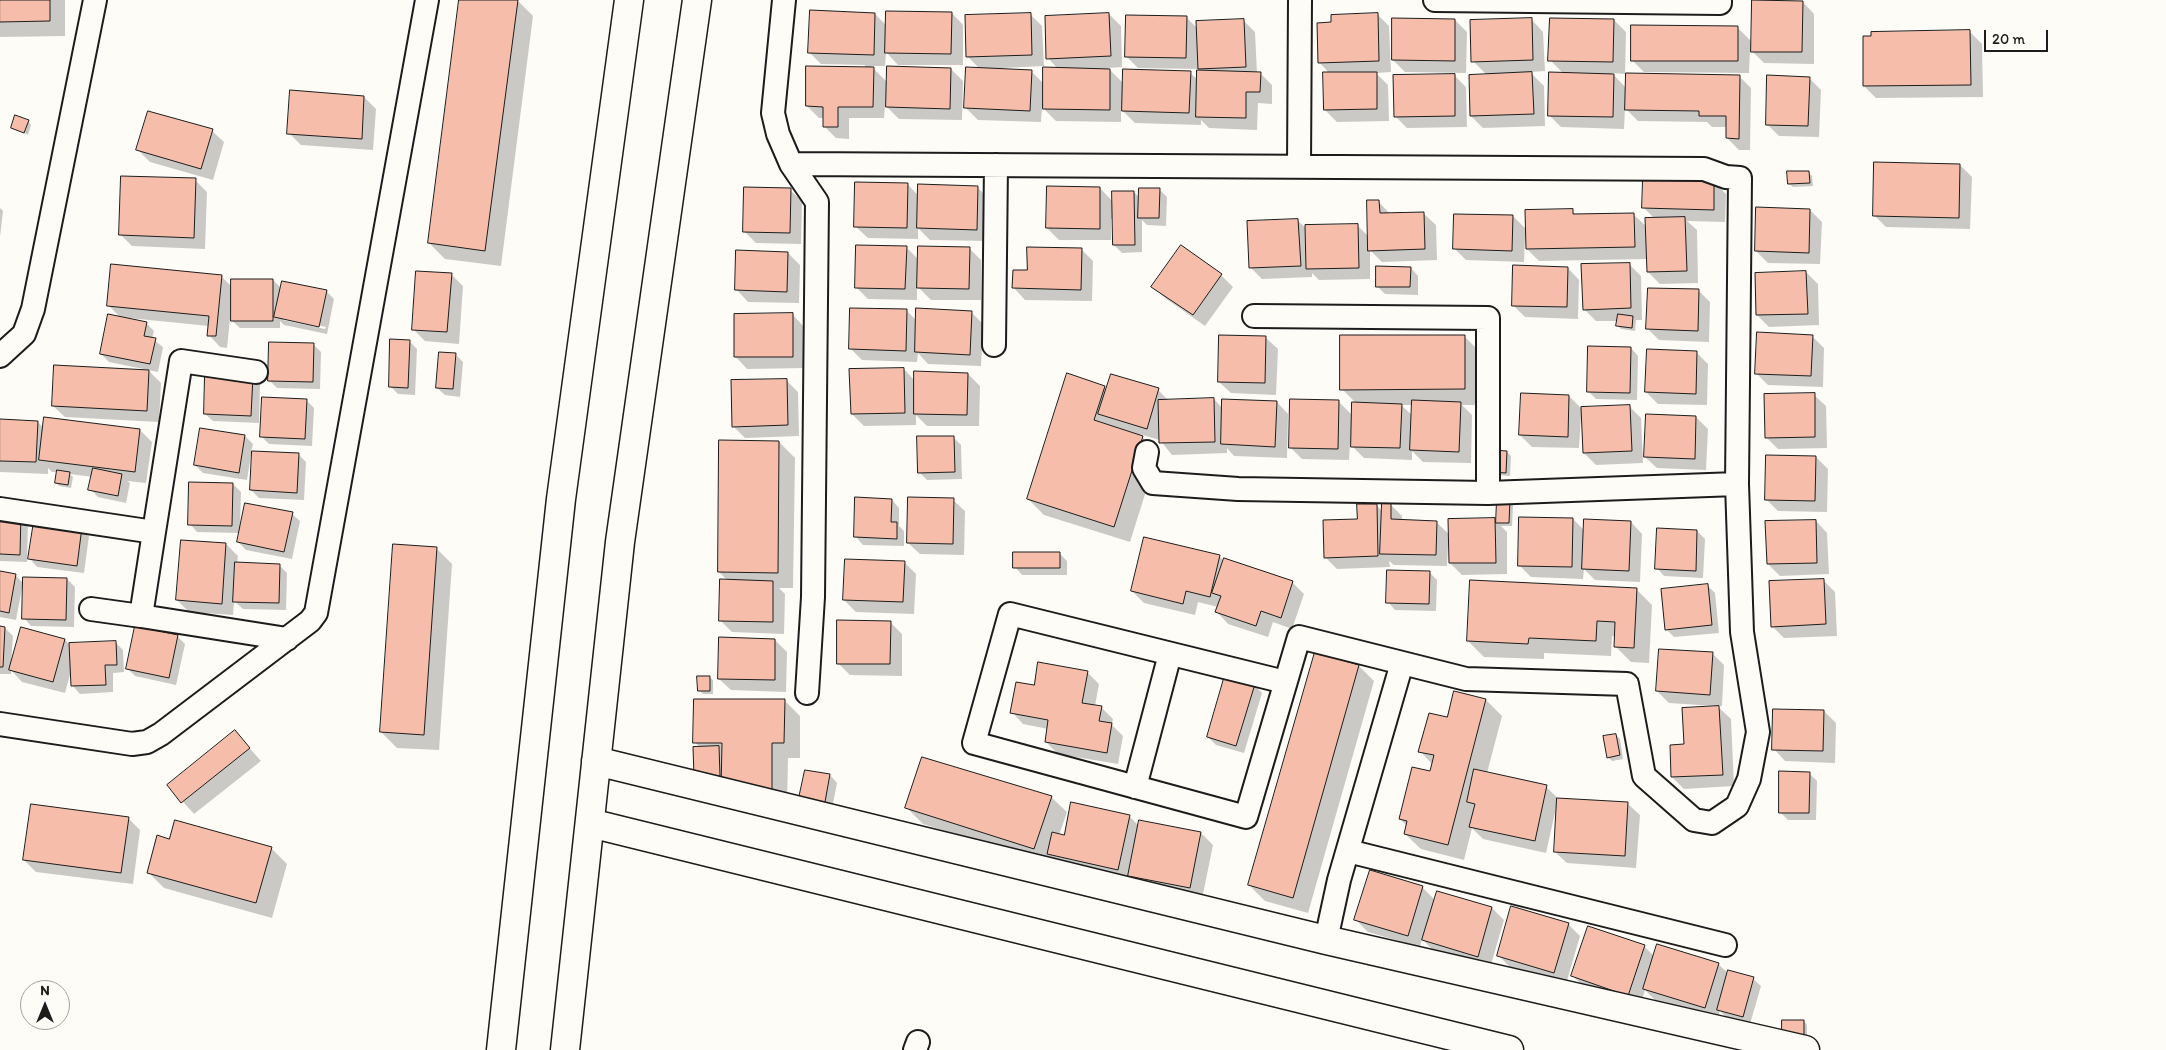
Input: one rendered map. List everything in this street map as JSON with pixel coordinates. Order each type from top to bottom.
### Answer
[{"type":"street","points":[[0,356],[24,334],[33,310],[95,0]]},
{"type":"street","points":[[0,724],[132,744],[147,742],[161,734],[310,621],[316,613],[320,601],[426,0]]},
{"type":"street","points":[[501,1050],[561,499],[629,0]]},
{"type":"street","points":[[565,1050],[620,542],[697,0]]},
{"type":"street","points":[[784,0],[774,112],[778,134],[791,164],[816,202],[813,597],[808,694]]},
{"type":"street","points":[[1300,0],[1300,167]]},
{"type":"street","points":[[1435,0],[1720,3],[1720,0]]},
{"type":"street","points":[[791,164],[1704,169],[1726,177],[1740,178],[1737,484],[1742,632],[1758,732],[1750,780],[1737,806],[1712,823],[1694,820],[1644,776],[1626,684],[1466,679],[1299,637],[1286,682],[1246,818],[974,743],[1010,614],[1286,682]]},
{"type":"street","points":[[994,345],[996,165]]},
{"type":"street","points":[[1254,316],[1488,318],[1488,493]]},
{"type":"street","points":[[141,616],[181,361],[256,372]]},
{"type":"street","points":[[1147,452],[1144,468],[1154,483],[1238,489],[1488,493],[1737,484]]},
{"type":"street","points":[[0,509],[154,532]]},
{"type":"street","points":[[91,609],[287,638]]},
{"type":"street","points":[[1135,787],[1170,654]]},
{"type":"street","points":[[1326,940],[1348,851],[1402,663]]},
{"type":"street","points":[[596,762],[1326,940],[1805,1050]]},
{"type":"street","points":[[590,823],[1509,1050]]},
{"type":"street","points":[[1348,851],[1725,945]]},
{"type":"building","points":[[0,0],[50,0],[50,21],[0,22]]},
{"type":"building","points":[[459,0],[518,0],[485,251],[428,243]]},
{"type":"building","points":[[1752,0],[1803,1],[1802,52],[1751,52]]},
{"type":"building","points":[[810,10],[875,13],[874,55],[808,53]]},
{"type":"building","points":[[886,11],[952,12],[951,54],[885,53]]},
{"type":"building","points":[[1031,13],[1032,55],[966,57],[965,15]]},
{"type":"building","points":[[1109,13],[1111,56],[1046,59],[1045,16]]},
{"type":"building","points":[[1378,13],[1379,61],[1318,63],[1317,23],[1331,22],[1331,15]]},
{"type":"building","points":[[1126,15],[1187,16],[1186,58],[1125,57]]},
{"type":"building","points":[[1392,18],[1455,19],[1455,61],[1392,60]]},
{"type":"building","points":[[1532,18],[1533,60],[1471,62],[1470,20]]},
{"type":"building","points":[[1550,18],[1614,19],[1613,62],[1548,61]]},
{"type":"building","points":[[1244,19],[1246,67],[1198,69],[1196,21]]},
{"type":"building","points":[[1631,25],[1738,26],[1738,61],[1631,61]]},
{"type":"building","points":[[1970,30],[1971,85],[1863,86],[1863,36],[1871,36],[1871,32]]},
{"type":"building","points":[[806,66],[874,67],[873,107],[838,107],[838,127],[823,127],[823,107],[806,106]]},
{"type":"building","points":[[887,66],[951,68],[950,109],[886,107]]},
{"type":"building","points":[[966,67],[1032,70],[1030,111],[964,108]]},
{"type":"building","points":[[1043,67],[1110,69],[1110,110],[1043,109]]},
{"type":"building","points":[[1123,69],[1191,71],[1189,113],[1122,111]]},
{"type":"building","points":[[1197,70],[1261,72],[1260,92],[1246,92],[1246,118],[1196,117]]},
{"type":"building","points":[[1323,72],[1377,72],[1377,109],[1324,110]]},
{"type":"building","points":[[1532,72],[1534,114],[1470,116],[1469,75]]},
{"type":"building","points":[[1549,72],[1614,74],[1613,117],[1548,116]]},
{"type":"building","points":[[1626,73],[1740,75],[1739,139],[1726,138],[1726,116],[1699,116],[1699,111],[1625,110]]},
{"type":"building","points":[[1455,74],[1455,116],[1394,117],[1393,75]]},
{"type":"building","points":[[1767,75],[1810,77],[1808,126],[1766,125]]},
{"type":"building","points":[[290,90],[364,96],[362,139],[287,134]]},
{"type":"building","points":[[148,111],[213,129],[201,169],[136,150]]},
{"type":"building","points":[[15,115],[29,120],[24,133],[11,128]]},
{"type":"building","points":[[1874,162],[1960,164],[1959,218],[1873,216]]},
{"type":"building","points":[[1787,171],[1809,171],[1810,183],[1788,184]]},
{"type":"building","points":[[121,176],[196,178],[194,238],[119,235]]},
{"type":"building","points":[[1643,179],[1714,181],[1714,210],[1642,208]]},
{"type":"building","points":[[855,182],[908,183],[907,228],[854,227]]},
{"type":"building","points":[[918,184],[978,186],[977,230],[917,228]]},
{"type":"building","points":[[1047,186],[1100,187],[1100,229],[1046,228]]},
{"type":"building","points":[[744,187],[791,188],[790,233],[743,232]]},
{"type":"building","points":[[1139,188],[1160,188],[1159,218],[1138,218]]},
{"type":"building","points":[[1112,191],[1134,191],[1135,245],[1113,245]]},
{"type":"building","points":[[1367,200],[1379,200],[1380,213],[1424,212],[1425,249],[1368,251]]},
{"type":"building","points":[[1756,207],[1810,209],[1809,253],[1755,251]]},
{"type":"building","points":[[1573,209],[1573,214],[1634,213],[1635,247],[1526,249],[1525,210]]},
{"type":"building","points":[[1454,214],[1513,215],[1512,251],[1453,249]]},
{"type":"building","points":[[1685,217],[1687,271],[1647,272],[1645,218]]},
{"type":"building","points":[[1298,219],[1301,266],[1249,268],[1247,221]]},
{"type":"building","points":[[1358,224],[1359,268],[1306,269],[1305,225]]},
{"type":"building","points":[[856,245],[907,246],[905,289],[855,288]]},
{"type":"building","points":[[1181,245],[1222,274],[1193,315],[1151,287]]},
{"type":"building","points":[[918,246],[970,247],[969,289],[917,288]]},
{"type":"building","points":[[1027,247],[1082,248],[1081,290],[1012,288],[1013,270],[1027,270]]},
{"type":"building","points":[[736,250],[788,252],[787,292],[735,290]]},
{"type":"building","points":[[1630,263],[1631,308],[1583,310],[1581,264]]},
{"type":"building","points":[[111,264],[222,275],[216,336],[207,336],[209,316],[107,306]]},
{"type":"building","points":[[1513,265],[1568,267],[1567,307],[1512,306]]},
{"type":"building","points":[[1376,266],[1411,267],[1410,287],[1376,287]]},
{"type":"building","points":[[416,271],[452,273],[447,332],[412,330]]},
{"type":"building","points":[[1806,271],[1808,314],[1756,315],[1755,273]]},
{"type":"building","points":[[231,279],[273,279],[273,321],[231,321]]},
{"type":"building","points":[[282,281],[327,290],[319,327],[274,317]]},
{"type":"building","points":[[1648,288],[1699,289],[1698,331],[1646,329]]},
{"type":"building","points":[[850,308],[907,309],[906,351],[849,349]]},
{"type":"building","points":[[916,308],[972,311],[970,355],[915,352]]},
{"type":"building","points":[[793,313],[793,357],[734,357],[734,314]]},
{"type":"building","points":[[108,314],[147,322],[144,336],[156,338],[150,364],[100,354]]},
{"type":"building","points":[[1618,314],[1633,316],[1632,328],[1616,326]]},
{"type":"building","points":[[1757,332],[1813,335],[1811,376],[1755,374]]},
{"type":"building","points":[[1219,335],[1266,336],[1265,383],[1218,382]]},
{"type":"building","points":[[1340,335],[1465,335],[1465,389],[1340,390]]},
{"type":"building","points":[[390,339],[410,340],[408,388],[389,387]]},
{"type":"building","points":[[269,342],[314,343],[313,382],[268,381]]},
{"type":"building","points":[[1588,346],[1631,347],[1630,393],[1587,392]]},
{"type":"building","points":[[1647,349],[1697,351],[1696,394],[1645,392]]},
{"type":"building","points":[[439,352],[456,353],[453,389],[436,388]]},
{"type":"building","points":[[54,365],[149,370],[147,411],[52,406]]},
{"type":"building","points":[[904,368],[905,413],[851,414],[849,369]]},
{"type":"building","points":[[914,371],[968,373],[967,415],[914,414]]},
{"type":"building","points":[[1067,373],[1105,386],[1094,420],[1143,436],[1114,527],[1027,499]]},
{"type":"building","points":[[205,374],[253,376],[251,416],[204,414]]},
{"type":"building","points":[[1111,374],[1159,388],[1147,429],[1098,414]]},
{"type":"building","points":[[787,379],[788,425],[732,427],[731,380]]},
{"type":"building","points":[[1521,393],[1569,395],[1568,437],[1519,435]]},
{"type":"building","points":[[1815,393],[1815,437],[1765,438],[1764,394]]},
{"type":"building","points":[[262,397],[307,399],[305,439],[260,437]]},
{"type":"building","points":[[1214,398],[1215,442],[1159,443],[1158,400]]},
{"type":"building","points":[[1222,399],[1277,401],[1275,447],[1221,444]]},
{"type":"building","points":[[1290,399],[1339,400],[1338,449],[1289,448]]},
{"type":"building","points":[[1412,400],[1461,402],[1459,452],[1410,450]]},
{"type":"building","points":[[1352,402],[1402,404],[1400,448],[1351,447]]},
{"type":"building","points":[[1630,405],[1632,451],[1583,453],[1581,407]]},
{"type":"building","points":[[1646,414],[1696,416],[1695,459],[1644,457]]},
{"type":"building","points":[[44,417],[140,429],[135,472],[39,460]]},
{"type":"building","points":[[0,419],[38,421],[36,462],[0,461]]},
{"type":"building","points":[[200,428],[245,435],[239,473],[194,465]]},
{"type":"building","points":[[917,436],[954,436],[955,472],[918,473]]},
{"type":"building","points":[[719,440],[779,441],[778,573],[718,572]]},
{"type":"building","points":[[1493,450],[1507,451],[1506,473],[1492,472]]},
{"type":"building","points":[[252,451],[299,453],[297,493],[250,490]]},
{"type":"building","points":[[1766,455],[1816,456],[1815,501],[1765,500]]},
{"type":"building","points":[[93,468],[122,474],[118,496],[88,490]]},
{"type":"building","points":[[57,470],[70,472],[68,485],[55,483]]},
{"type":"building","points":[[189,482],[233,483],[232,526],[188,525]]},
{"type":"building","points":[[855,497],[892,499],[891,522],[897,522],[897,539],[854,537]]},
{"type":"building","points":[[908,497],[954,498],[953,544],[907,543]]},
{"type":"building","points":[[1497,499],[1510,500],[1509,523],[1496,523]]},
{"type":"building","points":[[245,503],[293,512],[284,552],[237,542]]},
{"type":"building","points":[[1382,503],[1391,503],[1391,519],[1437,521],[1436,555],[1380,554]]},
{"type":"building","points":[[1357,504],[1377,504],[1378,556],[1324,558],[1323,520],[1357,519]]},
{"type":"building","points":[[0,512],[21,512],[20,555],[0,554]]},
{"type":"building","points":[[1519,517],[1573,518],[1572,567],[1518,566]]},
{"type":"building","points":[[1495,518],[1496,563],[1449,563],[1448,519]]},
{"type":"building","points":[[1584,519],[1631,521],[1629,571],[1582,569]]},
{"type":"building","points":[[1816,520],[1817,563],[1767,564],[1765,521]]},
{"type":"building","points":[[34,521],[82,527],[77,566],[28,559]]},
{"type":"building","points":[[1657,528],[1697,530],[1696,571],[1655,569]]},
{"type":"building","points":[[1144,537],[1220,555],[1210,597],[1186,591],[1183,604],[1131,591]]},
{"type":"building","points":[[181,540],[226,543],[222,604],[176,600]]},
{"type":"building","points":[[393,544],[437,547],[424,735],[380,732]]},
{"type":"building","points":[[1013,552],[1060,552],[1060,568],[1013,568]]},
{"type":"building","points":[[1224,558],[1293,581],[1281,618],[1261,611],[1256,626],[1215,612],[1221,596],[1212,593]]},
{"type":"building","points":[[845,559],[905,561],[903,602],[843,600]]},
{"type":"building","points":[[235,562],[280,564],[279,603],[233,602]]},
{"type":"building","points":[[1387,570],[1430,571],[1429,604],[1386,603]]},
{"type":"building","points":[[0,571],[16,574],[9,613],[0,611]]},
{"type":"building","points":[[23,577],[67,578],[66,620],[22,619]]},
{"type":"building","points":[[720,579],[773,581],[773,622],[719,621]]},
{"type":"building","points":[[1824,579],[1826,624],[1771,627],[1769,581]]},
{"type":"building","points":[[1470,580],[1637,588],[1634,648],[1614,647],[1615,622],[1597,621],[1596,641],[1529,638],[1528,644],[1467,641]]},
{"type":"building","points":[[1708,584],[1712,625],[1665,630],[1661,589]]},
{"type":"building","points":[[837,620],[891,621],[890,664],[837,664]]},
{"type":"building","points":[[0,626],[5,627],[3,667],[0,667]]},
{"type":"building","points":[[135,626],[178,635],[169,678],[126,669]]},
{"type":"building","points":[[21,627],[65,639],[53,682],[9,670]]},
{"type":"building","points":[[719,637],[775,639],[775,680],[718,679]]},
{"type":"building","points":[[116,641],[117,665],[105,665],[106,685],[71,686],[69,643]]},
{"type":"building","points":[[1659,649],[1713,652],[1710,695],[1656,691]]},
{"type":"building","points":[[1315,652],[1359,665],[1293,898],[1248,885]]},
{"type":"building","points":[[1038,662],[1088,671],[1082,703],[1102,706],[1099,721],[1112,723],[1107,753],[1045,742],[1048,720],[1010,713],[1016,682],[1034,685]]},
{"type":"building","points":[[1225,675],[1255,684],[1236,746],[1207,737]]},
{"type":"building","points":[[697,676],[710,676],[710,691],[698,691]]},
{"type":"building","points":[[1454,691],[1486,699],[1448,845],[1404,834],[1407,821],[1399,819],[1412,767],[1430,771],[1434,755],[1418,752],[1429,713],[1447,717]]},
{"type":"building","points":[[694,699],[785,699],[784,743],[772,743],[772,789],[721,789],[722,743],[693,743]]},
{"type":"building","points":[[1719,706],[1723,775],[1671,777],[1670,745],[1684,744],[1682,708]]},
{"type":"building","points":[[1773,709],[1824,710],[1823,751],[1772,750]]},
{"type":"building","points":[[235,730],[250,748],[181,803],[167,785]]},
{"type":"building","points":[[1616,734],[1620,755],[1607,758],[1603,736]]},
{"type":"building","points":[[719,746],[720,776],[694,777],[693,747]]},
{"type":"building","points":[[922,757],[1052,796],[1034,849],[905,808]]},
{"type":"building","points":[[1474,769],[1547,785],[1535,841],[1469,827],[1475,804],[1467,802]]},
{"type":"building","points":[[805,770],[830,774],[825,802],[799,798]]},
{"type":"building","points":[[1779,771],[1810,772],[1809,813],[1779,813]]},
{"type":"building","points":[[1557,798],[1628,802],[1625,856],[1554,852]]},
{"type":"building","points":[[1071,802],[1130,815],[1118,870],[1047,854],[1052,832],[1064,835]]},
{"type":"building","points":[[31,804],[129,817],[121,873],[23,860]]},
{"type":"building","points":[[175,820],[272,847],[256,903],[147,873],[157,835],[169,839]]},
{"type":"building","points":[[1139,820],[1201,832],[1190,888],[1128,876]]},
{"type":"building","points":[[1370,870],[1423,886],[1408,936],[1354,920]]},
{"type":"building","points":[[1437,891],[1492,907],[1478,957],[1422,940]]},
{"type":"building","points":[[1511,906],[1569,923],[1554,973],[1497,956]]},
{"type":"building","points":[[1588,926],[1645,945],[1628,996],[1571,976]]},
{"type":"building","points":[[1657,944],[1719,963],[1705,1008],[1643,989]]},
{"type":"building","points":[[1728,970],[1754,977],[1743,1017],[1717,1010]]},
{"type":"building","points":[[1782,1020],[1804,1020],[1804,1037],[1782,1037]]}]
